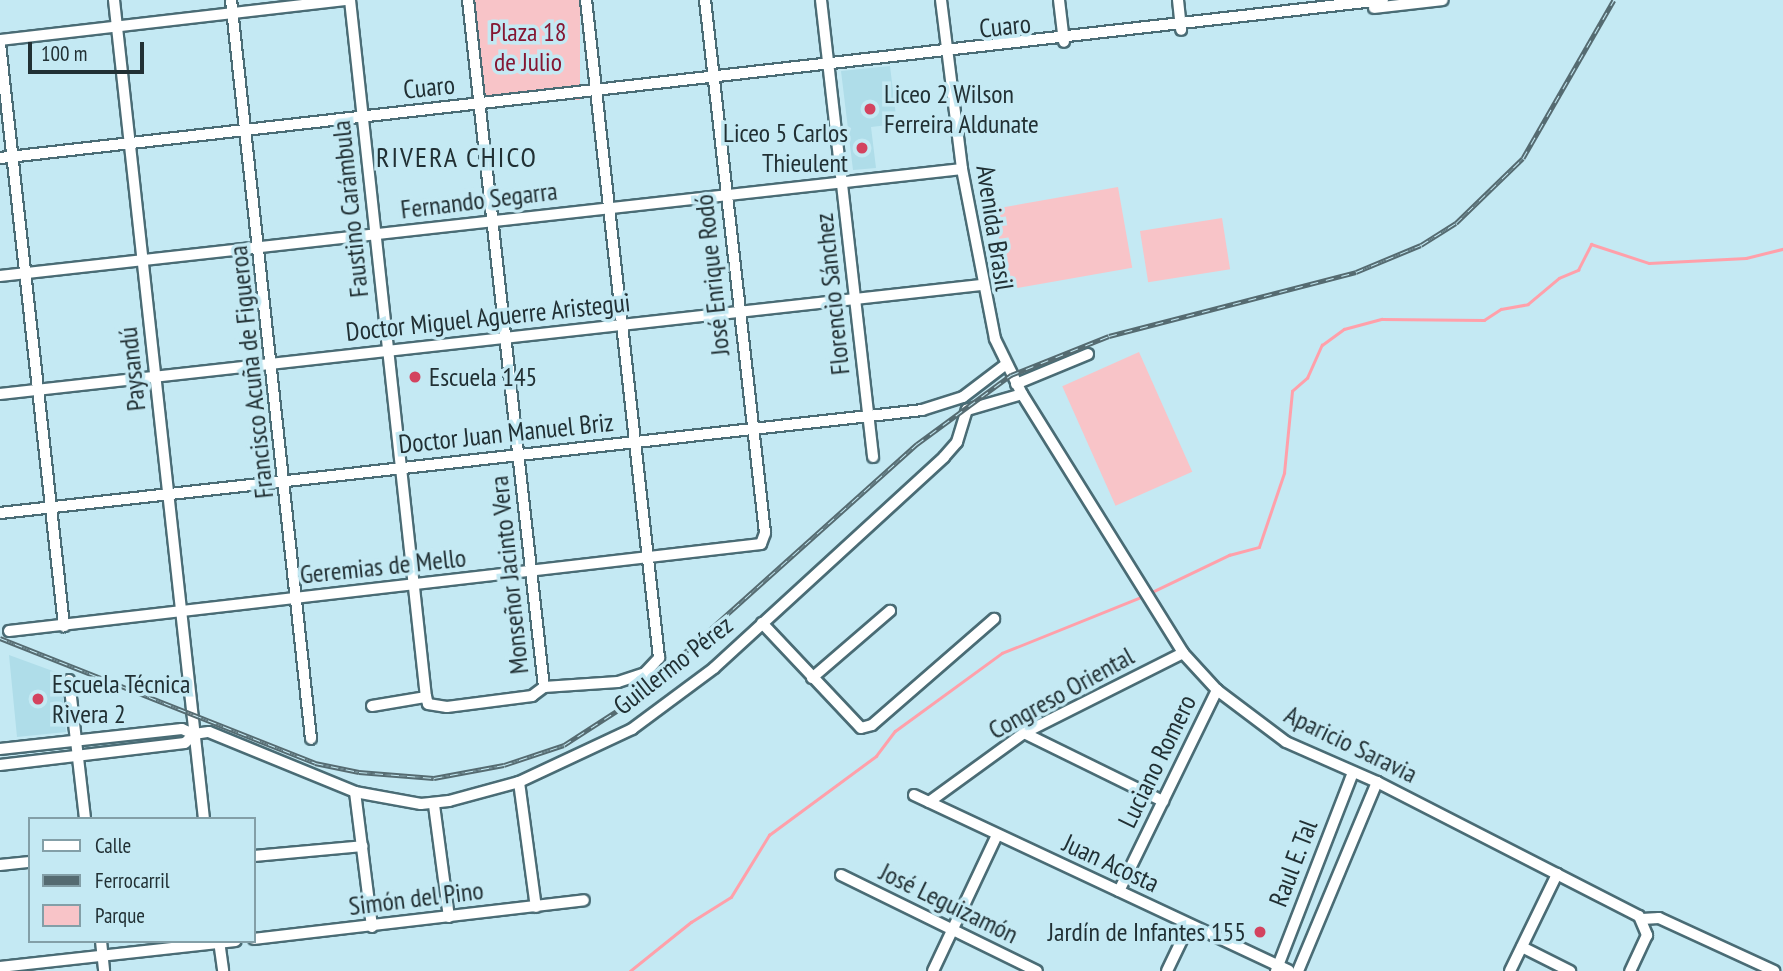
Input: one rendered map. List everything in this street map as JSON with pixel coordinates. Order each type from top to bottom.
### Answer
[{"type":"street","name":"Paysandú","points":[[114,0],[204,817]]},
{"type":"street","name":"Francisco Acuña de Figueroa","points":[[231,0],[261,248],[311,739]]},
{"type":"street","points":[[65,626],[0,42],[117,25],[348,0]]},
{"type":"street","name":"Faustino Carámbula","points":[[348,0],[427,701]]},
{"type":"street","name":"Monseñor Jacinto Vera","points":[[468,0],[544,687]]},
{"type":"street","points":[[372,706],[427,701],[447,707],[532,696],[544,687],[632,678],[656,663],[660,651],[586,0]]},
{"type":"street","name":"José Enrique Rodó","points":[[705,0],[765,533],[761,544]]},
{"type":"street","name":"Florencio Sánchez","points":[[821,0],[873,457]]},
{"type":"street","name":"Avenida Brasil","points":[[941,0],[962,169],[981,285],[1005,365],[1016,384]]},
{"type":"street","points":[[1059,0],[1064,40]]},
{"type":"street","points":[[1178,0],[1181,27]]},
{"type":"street","name":"Cuaro","points":[[0,158],[828,64],[1181,27],[1297,9],[1383,0]]},
{"type":"street","name":"Cuaro","points":[[1297,9],[1443,0]]},
{"type":"street","name":"Fernando Segarra","points":[[0,276],[962,169]]},
{"type":"street","name":"Doctor Miguel Aguerre Aristegui","points":[[0,394],[981,285]]},
{"type":"street","name":"Guillermo Pérez","points":[[0,750],[183,729],[194,734],[209,732],[355,792],[434,804],[519,782],[632,729],[714,668],[944,457],[957,442],[967,410],[1016,384],[1088,354]]},
{"type":"street","name":"Doctor Juan Manuel Briz","points":[[0,513],[942,406],[962,397],[1005,365]]},
{"type":"street","name":"Aparicio Saravia","points":[[1016,384],[1183,653],[1217,690],[1286,742],[1377,782],[1643,919],[1659,918],[1749,966],[1774,971]]},
{"type":"street","name":"Geremias de Mello","points":[[9,631],[761,544]]},
{"type":"street","points":[[812,678],[890,611]]},
{"type":"street","points":[[762,623],[852,723],[862,728],[872,725],[994,619]]},
{"type":"street","name":"Congreso Oriental","points":[[929,802],[1024,733],[1183,653]]},
{"type":"street","points":[[69,680],[85,817]]},
{"type":"street","name":"Luciano Romero","points":[[1119,891],[1217,690]]},
{"type":"street","points":[[1024,733],[1163,801]]},
{"type":"street","points":[[0,765],[185,743],[194,734]]},
{"type":"street","name":"Raul E. Tal","points":[[1277,968],[1353,772]]},
{"type":"street","points":[[519,782],[536,907]]},
{"type":"street","name":"Raul E. Tal","points":[[1298,971],[1377,782]]},
{"type":"street","points":[[355,792],[372,927]]},
{"type":"street","name":"Juan Acosta","points":[[914,795],[1277,968],[1289,971]]},
{"type":"street","points":[[434,804],[449,917]]},
{"type":"street","points":[[933,971],[997,835]]},
{"type":"street","points":[[256,856],[363,846]]},
{"type":"street","points":[[0,865],[28,862]]},
{"type":"street","points":[[1510,971],[1557,874]]},
{"type":"street","name":"José Leguizamón","points":[[841,875],[1037,971]]},
{"type":"street","name":"Simón del Pino","points":[[256,939],[584,900]]},
{"type":"street","points":[[1630,971],[1647,935],[1643,919]]},
{"type":"street","points":[[1167,971],[1189,925]]},
{"type":"street","points":[[101,943],[104,971]]},
{"type":"street","points":[[0,967],[210,943]]},
{"type":"street","points":[[219,943],[223,971]]},
{"type":"street","points":[[1522,947],[1570,971]]},
{"type":"shaded area","name":"Liceo 2 Wilson Ferreira Aldunate","points":[[890,66],[897,124],[871,127],[876,168],[853,170],[841,71]]},
{"type":"shaded area","name":"Escuela Técnica Rivera 2","points":[[9,655],[61,674],[66,732],[17,737]]},
{"type":"green space","name":"Plaza 18 de Julio","points":[[472,0],[580,0],[580,100],[472,100]]},
{"type":"green space","points":[[1118,187],[1132,268],[1008,290],[994,209]]},
{"type":"green space","points":[[1222,218],[1230,269],[1148,282],[1140,231]]},
{"type":"green space","points":[[1139,352],[1192,472],[1116,506],[1062,386]]},
{"type":"waterway","points":[[1150,593],[1229,555],[1259,547],[1284,473],[1292,391],[1307,378],[1322,345],[1344,329],[1382,319],[1484,320],[1501,309],[1528,304],[1559,278],[1578,270],[1591,244],[1649,263],[1746,258],[1783,249]]},
{"type":"waterway","points":[[630,971],[691,922],[731,897],[769,835],[876,756],[895,731],[1002,653],[1144,596]]},
{"type":"railway","points":[[0,638],[315,763],[359,772],[434,778],[504,765],[564,745],[626,705],[917,444],[1011,375],[1109,336],[1356,272],[1421,245],[1456,223],[1523,158],[1614,0]]},
{"type":"place","name":"Liceo 2 Wilson Ferreira Aldunate","points":[[870,109]]},
{"type":"place","name":"Liceo 5 Carlos Thieulent","points":[[862,148]]},
{"type":"place","name":"Escuela 145","points":[[415,377]]},
{"type":"place","name":"Escuela Técnica Rivera 2","points":[[38,699]]},
{"type":"place","name":"Jardín de Infantes 155","points":[[1260,932]]},
{"type":"district","name":"RIVERA CHICO","points":[[457,157]]}]
